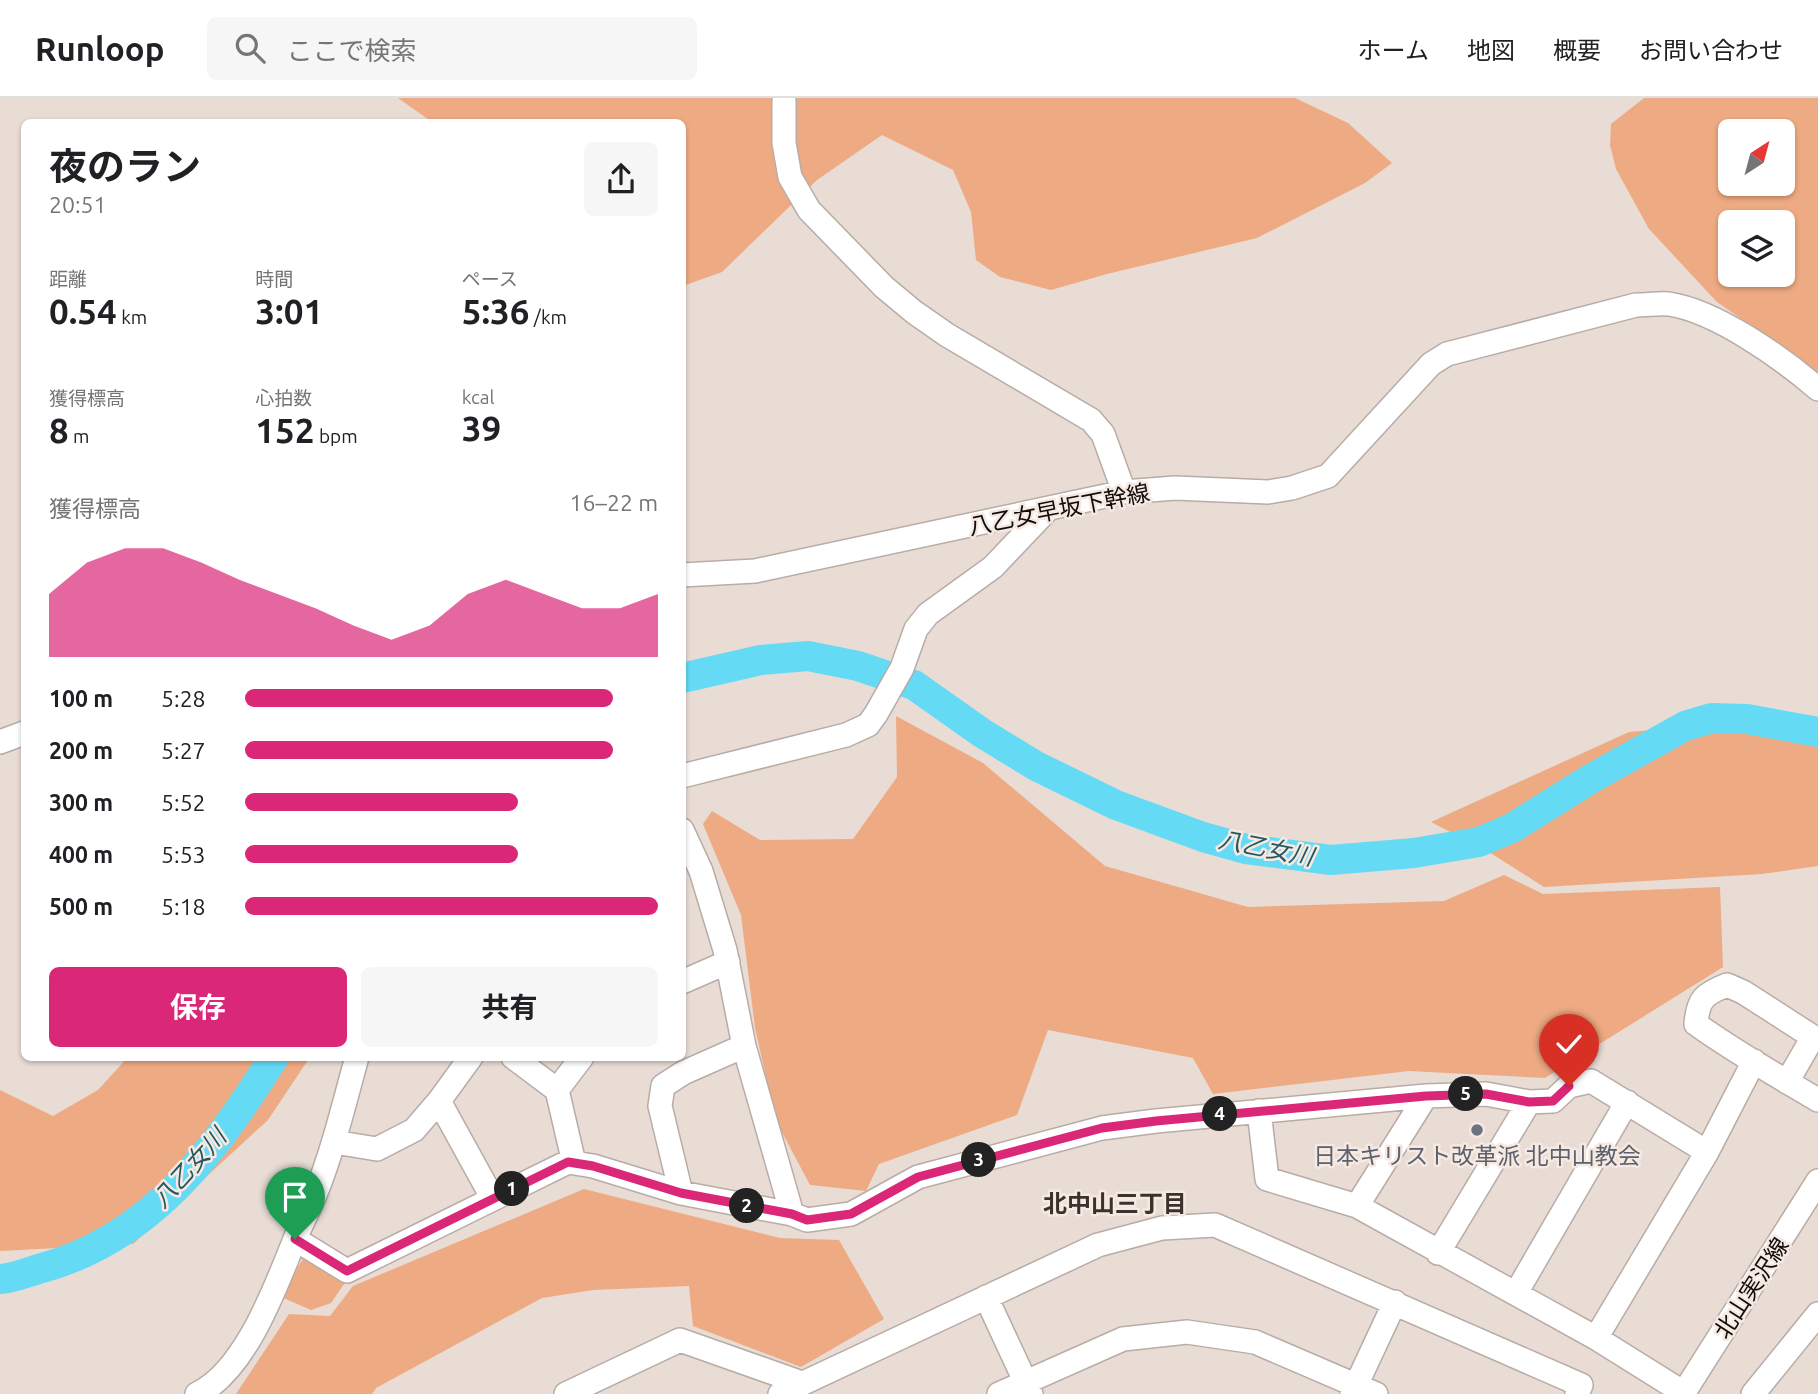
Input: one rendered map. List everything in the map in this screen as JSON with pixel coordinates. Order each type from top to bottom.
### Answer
[{"type":"street","points":[[784,101],[784,143],[790,177],[809,211],[884,287],[914,312],[947,335],[1091,420],[1103,434],[1124,492]]},
{"type":"street","name":"八乙女早坂下幹線","points":[[686,575],[755,571],[1124,492],[1175,488],[1268,492],[1310,482],[1328,476],[1431,364],[1447,354],[1636,305],[1668,304],[1695,311],[1770,351],[1818,389]]},
{"type":"street","points":[[686,775],[846,734],[868,725],[902,668],[916,629],[928,614],[993,567],[1049,508]]},
{"type":"street","points":[[0,742],[21,734]]},
{"type":"street","points":[[686,848],[692,875],[728,962],[744,1046],[792,1214]]},
{"type":"street","points":[[686,980],[728,962]]},
{"type":"street","points":[[1787,1082],[1813,1037],[1727,985],[1708,993],[1697,1007],[1696,1024],[1787,1082],[1818,1100]]},
{"type":"street","points":[[681,1193],[660,1106],[663,1086],[683,1073],[744,1046]]},
{"type":"street","points":[[197,1394],[211,1388],[239,1357],[284,1271],[334,1142],[356,1061]]},
{"type":"street","points":[[334,1142],[377,1149],[414,1130],[468,1061]]},
{"type":"street","points":[[518,1061],[557,1090],[574,1163]]},
{"type":"street","points":[[557,1090],[579,1061]]},
{"type":"street","points":[[1596,1338],[1707,1152],[1754,1061]]},
{"type":"street","points":[[295,1239],[347,1271],[568,1162],[593,1166],[681,1193],[792,1214],[807,1220],[851,1214],[918,1177],[1102,1128],[1426,1096],[1486,1094],[1529,1102],[1553,1101],[1569,1086],[1591,1081],[1707,1152]]},
{"type":"street","points":[[1357,1206],[1426,1096]]},
{"type":"street","points":[[439,1101],[493,1199]]},
{"type":"street","points":[[1438,1253],[1529,1102]]},
{"type":"street","points":[[1516,1293],[1627,1102]]},
{"type":"street","points":[[1259,1111],[1267,1179],[1357,1206],[1596,1338],[1683,1393]]},
{"type":"street","name":"北山実沢線","points":[[1683,1393],[1818,1181]]},
{"type":"street","points":[[780,1394],[1098,1245],[1162,1228],[1215,1225],[1581,1385],[1577,1394]]},
{"type":"street","points":[[986,1297],[1028,1388]]},
{"type":"street","points":[[999,1394],[1028,1388],[1123,1339],[1187,1332],[1255,1342],[1361,1391],[1395,1302]]},
{"type":"street","points":[[1753,1394],[1813,1326]]},
{"type":"street","points":[[566,1394],[680,1340],[802,1383]]},
{"type":"shaded area","points":[[398,98],[1295,98],[1348,123],[1392,163],[1365,183],[1257,238],[1051,290],[1000,277],[976,260],[971,212],[953,170],[882,135],[817,180],[722,272],[686,285],[686,119],[428,119]]},
{"type":"shaded area","points":[[1644,98],[1818,98],[1818,372],[1717,302],[1649,229],[1616,169],[1610,145],[1611,124]]},
{"type":"shaded area","points":[[896,716],[983,763],[1105,866],[1248,907],[1444,901],[1504,875],[1543,894],[1720,887],[1723,967],[1545,1078],[1409,1071],[1213,1094],[1193,1058],[1048,1030],[1017,1115],[879,1164],[866,1191],[810,1185],[776,1121],[755,1028],[741,915],[703,824],[712,811],[760,840],[853,839],[897,777]]},
{"type":"shaded area","points":[[1818,717],[1818,866],[1762,874],[1544,887],[1492,854],[1431,822],[1629,732]]},
{"type":"shaded area","points":[[124,1061],[307,1061],[268,1120],[133,1244],[0,1251],[0,1090],[53,1116],[98,1090]]},
{"type":"shaded area","points":[[584,1189],[780,1238],[839,1240],[884,1319],[801,1367],[693,1326],[689,1286],[593,1290],[542,1298],[376,1388],[372,1394],[236,1394],[289,1314],[330,1316],[353,1286]]},
{"type":"shaded area","points":[[307,1253],[346,1281],[331,1303],[311,1310],[279,1296]]},
{"type":"waterway","name":"八乙女川","points":[[686,677],[761,660],[808,656],[858,666],[914,685],[982,733],[1036,766],[1116,805],[1203,837],[1246,849],[1331,860],[1414,853],[1479,842],[1512,828],[1592,778],[1685,726],[1712,718],[1747,719],[1818,732]]},
{"type":"waterway","name":"八乙女川","points":[[0,1279],[21,1275],[81,1254],[116,1235],[148,1212],[178,1186],[204,1156],[229,1125],[271,1061]]},
{"type":"place","name":"日本キリスト改革派 北中山教会","points":[[1477,1130]]},
{"type":"district","name":"北中山三丁目","points":[[1115,1203]]},
{"type":"route","points":[[295,1239],[347,1271],[568,1162],[593,1166],[681,1193],[792,1214],[807,1220],[851,1214],[918,1177],[1102,1128],[1426,1096],[1486,1094],[1529,1102],[1553,1101],[1569,1086]]}]
